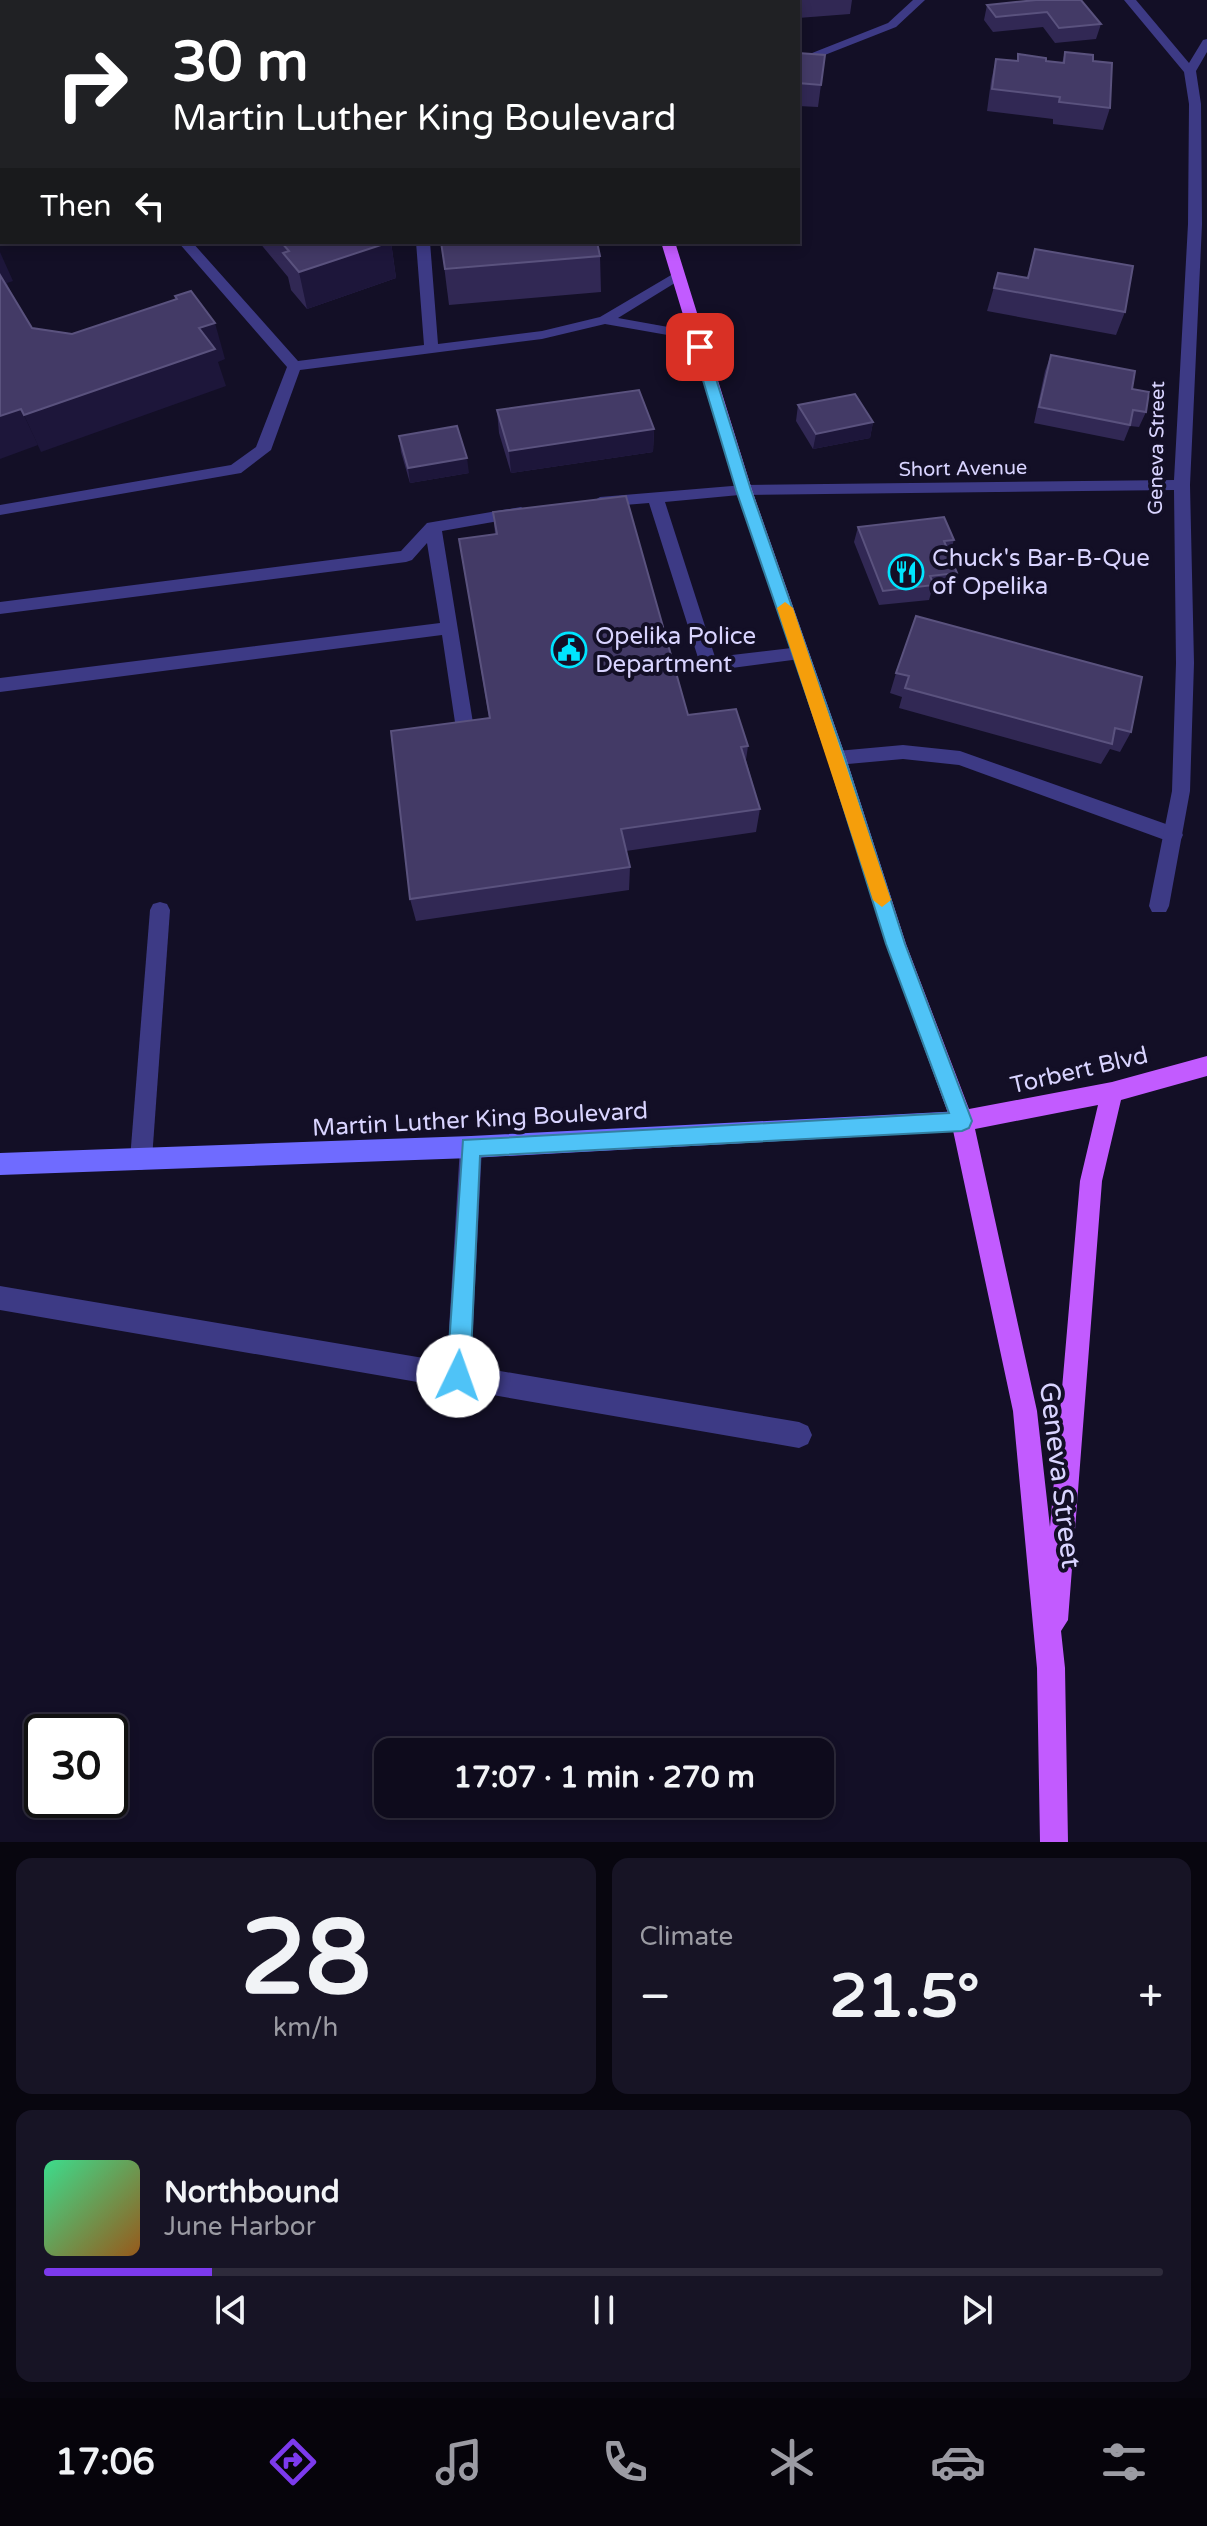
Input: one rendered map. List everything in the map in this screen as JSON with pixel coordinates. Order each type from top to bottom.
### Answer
[{"type":"main road","name":"Geneva Street","points":[[669,244],[744,490],[837,758],[896,944],[962,1121],[1025,1411],[1051,1668],[1054,1842]]},
{"type":"main road","name":"Torbert Blvd","points":[[962,1121],[1112,1092],[1207,1066]]},
{"type":"main road","points":[[1051,1668],[1091,1181],[1112,1092]]},
{"type":"main road","name":"Martin Luther King Boulevard","points":[[0,1164],[471,1147],[962,1121]]},
{"type":"street","points":[[800,58],[808,58],[892,25],[919,0]]},
{"type":"street","points":[[1130,0],[1190,71],[1207,42]]},
{"type":"street","name":"Geneva Street","points":[[1159,906],[1181,791],[1184,711],[1182,485],[1200,296],[1201,224],[1195,104],[1190,71]]},
{"type":"street","points":[[187,244],[294,366]]},
{"type":"street","points":[[423,244],[431,348]]},
{"type":"street","points":[[294,366],[542,335],[605,320],[678,275]]},
{"type":"street","points":[[605,320],[696,336]]},
{"type":"street","points":[[0,510],[235,469],[263,450],[294,366]]},
{"type":"street","name":"Short Avenue","points":[[580,504],[744,490],[1182,485]]},
{"type":"street","points":[[655,497],[709,664],[800,653]]},
{"type":"street","points":[[0,608],[406,556],[433,527],[535,510]]},
{"type":"street","points":[[433,527],[465,729]]},
{"type":"street","points":[[0,685],[449,628]]},
{"type":"street","points":[[837,758],[903,752],[960,758],[1173,835]]},
{"type":"street","points":[[141,1159],[160,910]]},
{"type":"street","points":[[458,1376],[471,1147]]},
{"type":"street","points":[[0,1298],[799,1435]]},
{"type":"building","points":[[1081,0],[1101,24],[1059,28],[1047,12],[996,17],[987,5]]},
{"type":"building","points":[[1065,52],[1093,55],[1093,61],[1112,63],[1110,108],[1059,102],[1060,97],[992,89],[996,59],[1018,61],[1018,54],[1064,63]]},
{"type":"building","points":[[800,53],[825,55],[821,85],[800,83]]},
{"type":"building","points":[[283,244],[384,244],[299,272],[283,253],[289,251]]},
{"type":"building","points":[[441,244],[597,244],[600,256],[445,269]]},
{"type":"building","points":[[1035,249],[1133,266],[1125,312],[994,288],[998,273],[1028,278]]},
{"type":"building","points":[[0,275],[32,328],[72,334],[177,299],[175,296],[191,291],[215,323],[199,328],[215,349],[24,415],[21,409],[0,416]]},
{"type":"building","points":[[1051,355],[1135,371],[1132,389],[1149,392],[1146,412],[1133,410],[1130,425],[1039,407]]},
{"type":"building","points":[[639,390],[654,429],[509,451],[497,410]]},
{"type":"building","points":[[855,394],[873,422],[816,434],[798,405]]},
{"type":"building","points":[[457,426],[467,458],[408,468],[399,436]]},
{"type":"building","name":"Opelika Police Department","points":[[626,496],[688,715],[736,709],[748,746],[741,747],[760,809],[621,829],[630,867],[410,899],[391,731],[490,718],[459,539],[497,534],[493,512]]},
{"type":"building","name":"Chuck's Bar-B-Que of Opelika","points":[[944,517],[954,540],[944,541],[957,573],[930,576],[934,585],[883,591],[858,527]]},
{"type":"building","points":[[916,616],[1142,677],[1131,732],[1115,728],[1112,744],[905,688],[909,676],[896,673]]},
{"type":"slow traffic","points":[[785,608],[882,900]]},
{"type":"place","name":"Chuck's Bar-B-Que of Opelika","points":[[906,572]]},
{"type":"place","name":"Opelika Police Department","points":[[569,650]]},
{"type":"route","points":[[458,1376],[471,1147],[962,1121],[896,944],[837,758],[744,490],[700,347]]}]
